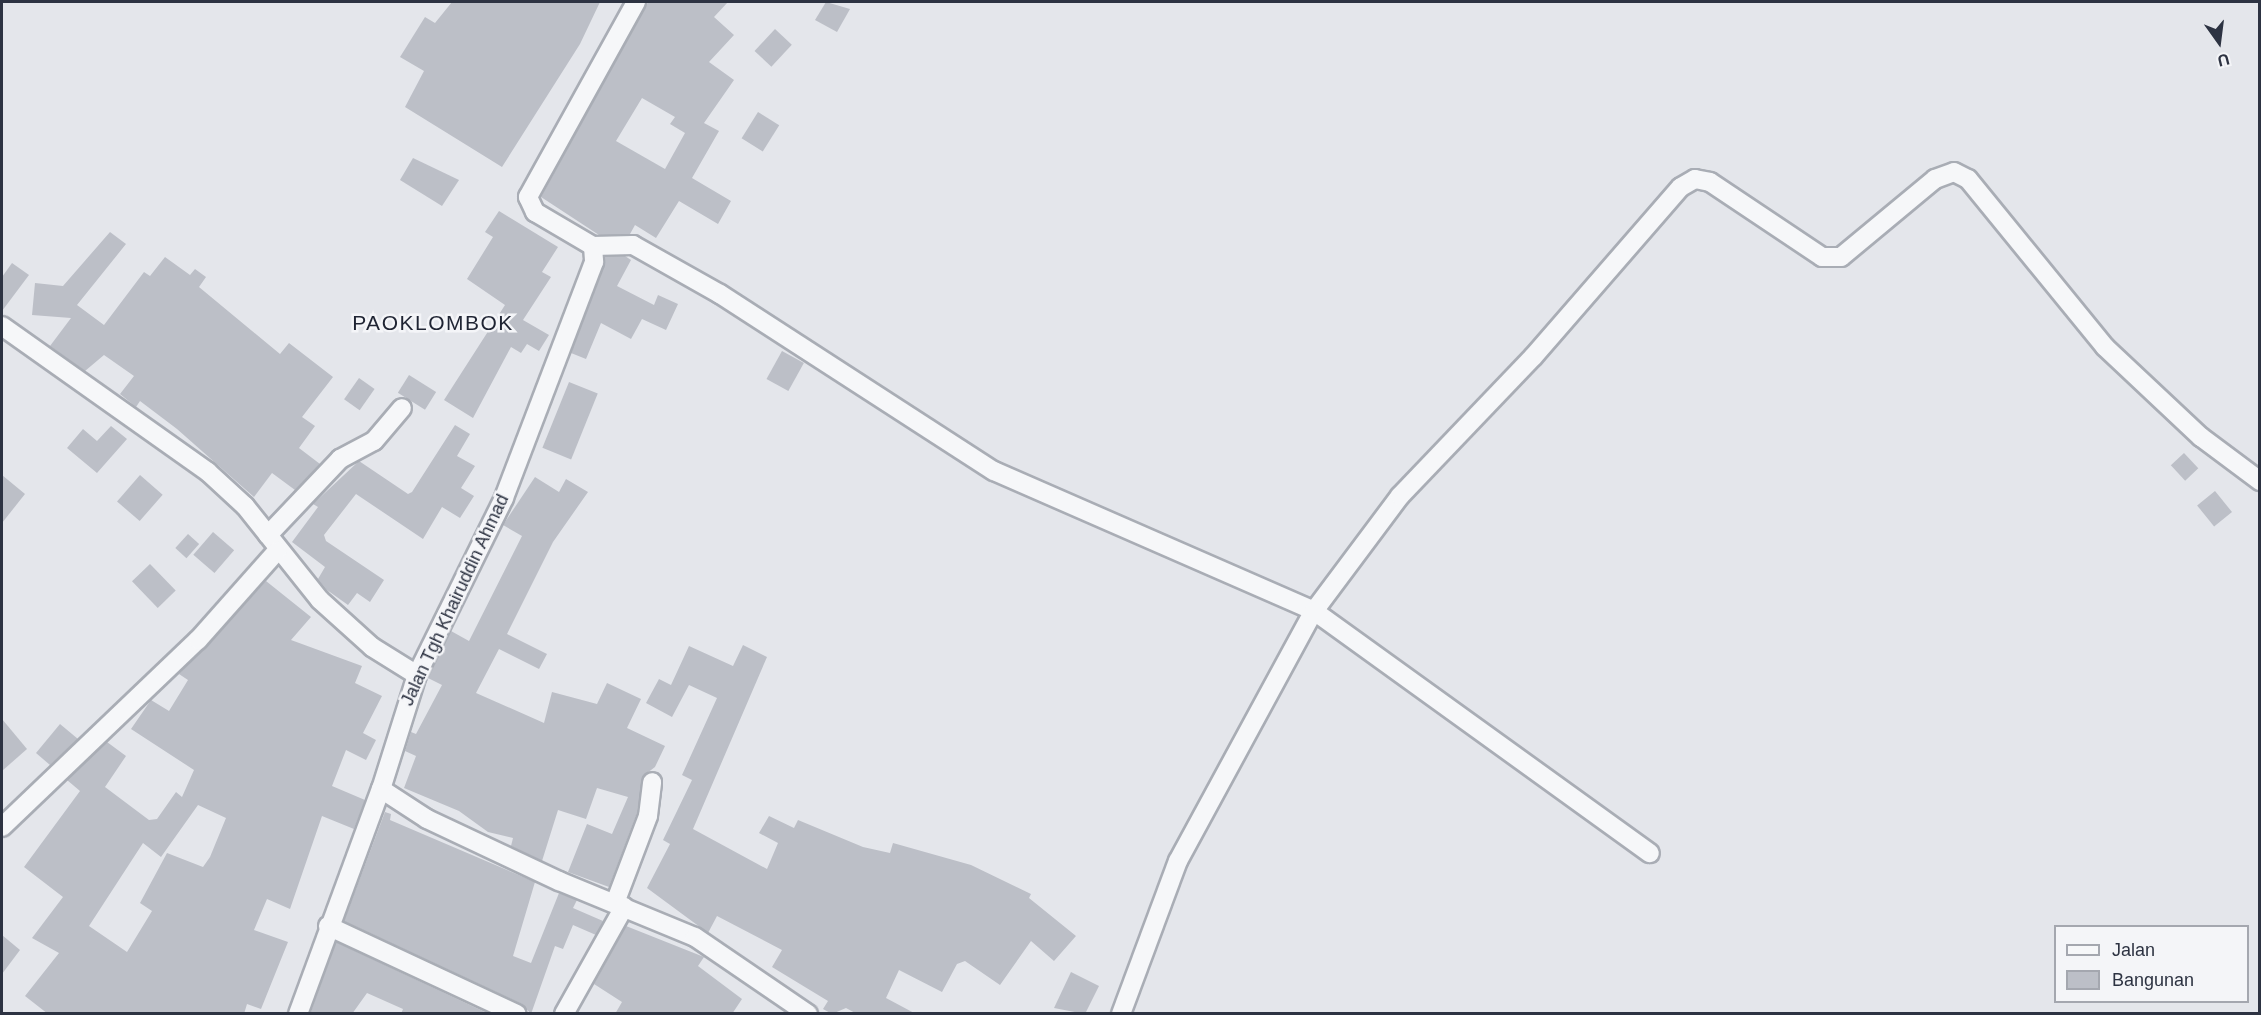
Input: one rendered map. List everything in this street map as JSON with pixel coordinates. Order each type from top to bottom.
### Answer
[{"type":"street","points":[[636,2],[528,197],[535,212],[593,246],[633,245],[720,294],[994,471],[1314,611],[1650,853]]},
{"type":"street","points":[[1121,1014],[1179,861],[1314,611],[1400,496],[1533,357],[1681,186],[1695,179],[1710,182],[1822,257],[1841,257],[1935,179],[1954,172],[1968,179],[2105,347],[2201,437],[2259,481]]},
{"type":"street","name":"Jalan Tgh Khairuddin Ahmad","points":[[298,1014],[328,926],[381,789],[417,675],[504,498],[553,380],[590,277],[593,246]]},
{"type":"street","points":[[2,326],[208,472],[372,646],[417,675]]},
{"type":"street","points":[[2,827],[198,640],[340,459],[374,441],[402,408]]},
{"type":"street","points":[[564,1014],[619,905],[648,816],[652,782]]},
{"type":"street","points":[[381,789],[428,819],[695,937],[808,1014]]},
{"type":"street","points":[[328,926],[517,1014]]},
{"type":"building","points":[[452,2],[600,2],[580,44],[502,167],[405,107],[424,71],[400,57],[425,17],[435,23]]},
{"type":"building","points":[[648,2],[728,2],[714,17],[734,35],[709,62],[734,80],[704,123],[719,131],[692,178],[731,201],[718,224],[679,201],[656,238],[635,225],[630,234],[599,235],[541,197]],"holes":[[[642,98],[675,117],[670,124],[685,133],[665,169],[616,141]]]},
{"type":"building","points":[[826,2],[850,9],[837,32],[815,20]]},
{"type":"building","points":[[775,29],[792,45],[771,67],[755,51]]},
{"type":"building","points":[[758,112],[779,125],[763,152],[742,138]]},
{"type":"building","points":[[413,158],[459,180],[442,206],[400,180]]},
{"type":"building","points":[[499,211],[558,247],[542,272],[551,277],[523,320],[549,335],[539,351],[527,344],[521,353],[511,347],[473,418],[444,400],[505,305],[467,279],[493,237],[485,232]]},
{"type":"building","points":[[110,232],[126,244],[77,305],[104,325],[144,272],[150,276],[165,257],[190,275],[195,269],[206,277],[199,287],[280,354],[289,343],[333,377],[302,417],[315,426],[299,448],[320,464],[295,490],[272,473],[254,497],[177,429],[140,401],[136,407],[120,394],[134,376],[104,355],[85,371],[50,346],[71,318],[32,315],[35,283],[63,286]]},
{"type":"building","points":[[625,256],[631,260],[617,286],[654,305],[658,295],[678,304],[666,330],[642,319],[631,339],[601,323],[586,359],[571,353],[605,257]]},
{"type":"building","points":[[12,263],[29,275],[2,311],[2,277]]},
{"type":"building","points":[[782,351],[804,363],[788,391],[766,379]]},
{"type":"building","points":[[409,375],[436,392],[425,410],[398,393]]},
{"type":"building","points":[[359,378],[375,389],[360,410],[344,399]]},
{"type":"building","points":[[569,382],[598,394],[571,459],[542,448]]},
{"type":"building","points":[[455,425],[470,434],[457,456],[475,466],[461,488],[474,496],[460,518],[442,507],[423,539],[356,494],[324,535],[326,541],[384,580],[370,602],[357,593],[348,605],[327,590],[318,579],[325,567],[292,542],[318,507],[313,504],[359,461],[408,494],[412,492]]},
{"type":"building","points":[[111,426],[127,439],[97,473],[67,448],[83,429],[97,441]]},
{"type":"building","points":[[2184,453],[2198,468],[2185,481],[2171,465]]},
{"type":"building","points":[[2,475],[25,494],[2,523]]},
{"type":"building","points":[[140,475],[163,495],[140,521],[117,501]]},
{"type":"building","points":[[535,477],[559,492],[566,479],[588,492],[553,542],[507,634],[547,654],[539,669],[499,649],[476,693],[544,723],[552,692],[597,704],[607,683],[641,699],[627,728],[665,746],[655,767],[643,776],[637,813],[609,887],[568,872],[587,824],[612,834],[628,797],[597,788],[586,819],[558,810],[542,861],[511,846],[513,838],[488,832],[459,811],[404,788],[416,756],[405,751],[411,732],[416,734],[442,685],[428,678],[451,631],[469,641],[522,536],[503,525]]},
{"type":"building","points":[[2215,491],[2232,512],[2214,526],[2197,505]]},
{"type":"building","points":[[213,532],[234,550],[214,573],[193,555]]},
{"type":"building","points":[[188,534],[199,544],[186,558],[175,548]]},
{"type":"building","points":[[150,564],[176,591],[158,608],[132,581]]},
{"type":"building","points":[[266,581],[311,617],[291,640],[362,666],[355,683],[382,696],[363,733],[376,740],[366,760],[346,750],[332,786],[365,800],[354,829],[322,816],[290,909],[267,899],[254,930],[288,942],[261,1009],[247,1004],[244,1014],[48,1014],[25,996],[59,953],[32,938],[63,897],[24,867],[80,791],[67,780],[107,742],[126,756],[105,787],[149,820],[157,819],[176,792],[182,797],[194,770],[131,729],[151,700],[169,711],[188,680],[179,674]],"holes":[[[198,805],[226,818],[210,857],[203,867],[167,853],[140,903],[152,911],[127,952],[89,926],[143,843],[161,857]]]},
{"type":"building","points":[[743,645],[767,657],[693,829],[767,869],[778,843],[759,833],[769,816],[794,828],[798,820],[863,847],[890,853],[893,843],[971,865],[1031,894],[1029,898],[1076,936],[1054,961],[1031,941],[1000,985],[965,961],[957,964],[942,992],[899,970],[886,998],[916,1014],[857,1014],[846,1008],[832,1014],[823,1009],[828,1001],[772,967],[782,950],[717,916],[708,933],[647,888],[670,844],[663,840],[692,780],[682,775],[717,698],[689,685],[672,717],[646,703],[659,679],[671,685],[689,646],[733,666]]},
{"type":"building","points":[[2,719],[27,749],[2,771]]},
{"type":"building","points":[[60,724],[78,739],[50,765],[36,753]]},
{"type":"building","points":[[385,812],[391,814],[390,820],[535,882],[513,956],[531,963],[559,893],[577,900],[573,908],[603,921],[596,935],[573,925],[563,949],[555,946],[531,1014],[522,1004],[344,921]]},
{"type":"building","points":[[626,926],[704,957],[698,966],[742,999],[732,1014],[615,1014],[622,1002],[594,984]]},
{"type":"building","points":[[2,935],[20,950],[2,974]]},
{"type":"building","points":[[336,942],[489,1014],[401,1014],[403,1009],[367,993],[352,1014],[310,1014]]},
{"type":"building","points":[[1071,972],[1099,986],[1085,1014],[1054,1008]]},
{"type":"district","name":"PAOKLOMBOK","points":[[433,323]]}]
